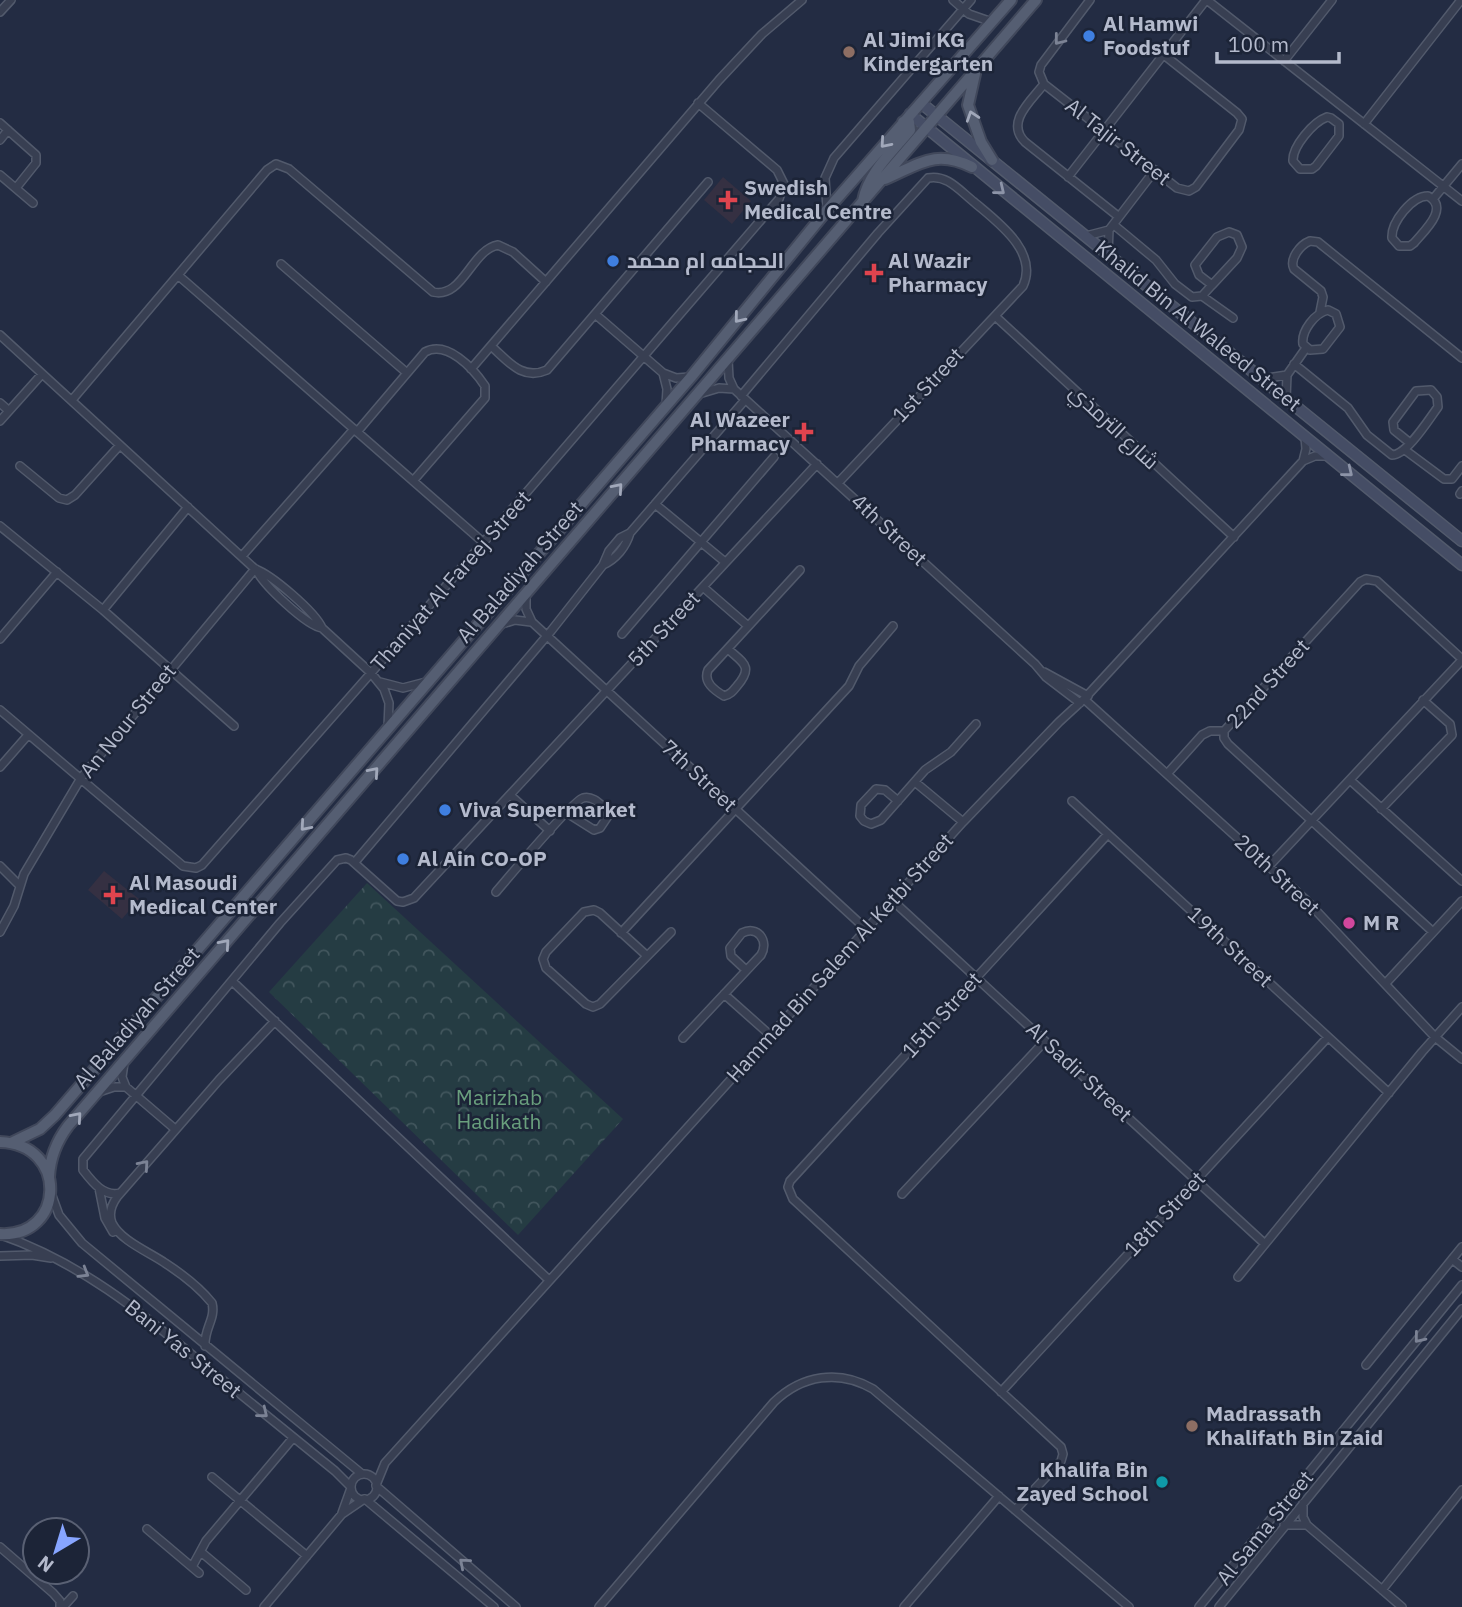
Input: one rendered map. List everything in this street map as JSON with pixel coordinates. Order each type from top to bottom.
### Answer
[{"type":"main road","name":"Al Baladiyah Street","points":[[5,1142],[30,1135],[55,1115],[691,377],[827,210],[1011,0]]},
{"type":"main road","name":"Al Baladiyah Street","points":[[49,1177],[52,1155],[61,1135],[1035,0]]},
{"type":"main road","points":[[976,69],[968,105],[981,142],[992,160]]},
{"type":"main road","points":[[862,204],[870,180],[910,130],[907,118]]},
{"type":"main road","points":[[882,180],[938,158],[957,159],[972,167]]},
{"type":"main road","points":[[0,1235],[19,1232],[37,1221],[44,1213],[51,1192],[49,1177],[39,1158],[21,1145],[5,1142]]},
{"type":"street","points":[[0,12],[11,0]]},
{"type":"street","points":[[471,369],[698,103],[757,39],[802,0]]},
{"type":"street","points":[[953,0],[976,17],[992,22]]},
{"type":"street","points":[[827,210],[825,178],[834,158],[971,0]]},
{"type":"street","name":"Al Tajir Street","points":[[1090,0],[1041,65],[1039,72],[1044,84],[1181,190],[1192,190],[1242,123],[1237,113],[1164,55]]},
{"type":"street","points":[[1068,177],[1207,0],[1462,201]]},
{"type":"street","points":[[1284,61],[1332,0]]},
{"type":"street","points":[[1364,124],[1461,0]]},
{"type":"street","points":[[1044,84],[1019,116],[1017,132],[1025,142],[1119,217]]},
{"type":"street","name":"Thaniyat Al Fareej Street","points":[[0,710],[183,866],[196,868],[207,861],[783,193],[784,184],[777,170],[698,103]]},
{"type":"street","name":"Khalid Bin Al Waleed Street","points":[[921,103],[1462,541]]},
{"type":"street","points":[[1336,120],[1345,109]]},
{"type":"street","points":[[1327,117],[1336,120],[1340,128],[1339,136],[1316,166],[1306,170],[1296,166],[1293,161],[1295,150],[1318,121],[1327,117]]},
{"type":"street","name":"Khalid Bin Al Waleed Street","points":[[907,118],[926,127],[1462,565]]},
{"type":"street","points":[[0,123],[34,152],[37,159],[16,188]]},
{"type":"street","points":[[0,140],[8,130]]},
{"type":"street","points":[[72,400],[267,170],[276,164],[289,169],[433,292],[439,294],[451,291],[486,251],[498,245],[513,252],[546,282]]},
{"type":"street","points":[[1433,199],[1462,164]]},
{"type":"street","points":[[1086,236],[1111,227],[1155,170]]},
{"type":"street","points":[[0,175],[33,203]]},
{"type":"street","name":"1st Street","points":[[743,398],[878,233],[928,178],[942,177],[1008,231],[1026,268],[1026,279],[1021,289],[838,483]]},
{"type":"street","points":[[491,346],[521,372],[539,374],[547,370],[708,182]]},
{"type":"street","points":[[1423,196],[1433,199],[1437,206],[1436,215],[1414,243],[1404,247],[1395,243],[1392,238],[1393,227],[1415,200],[1423,196]]},
{"type":"street","points":[[1108,254],[1111,227]]},
{"type":"street","points":[[1111,227],[1160,263],[1179,287],[1192,297],[1202,296],[1233,318]]},
{"type":"street","points":[[1202,296],[1212,285],[1240,253],[1241,241],[1237,235],[1222,233],[1198,259],[1196,270],[1212,285]]},
{"type":"street","points":[[1320,313],[1328,310],[1336,314],[1340,327],[1323,349],[1314,351],[1306,348],[1302,339],[1320,313],[1323,297],[1321,291],[1294,270],[1292,265],[1293,259],[1305,243],[1310,241],[1318,242],[1462,358]]},
{"type":"street","points":[[281,264],[407,373]]},
{"type":"street","points":[[178,276],[484,542]]},
{"type":"street","points":[[595,314],[663,373],[676,378],[691,377]]},
{"type":"street","name":"شارع الترمذي","points":[[995,316],[1234,537]]},
{"type":"street","points":[[0,335],[242,556],[262,579],[310,624],[322,628],[380,682],[389,703],[387,729]]},
{"type":"street","points":[[242,556],[425,352],[437,348],[451,353],[471,369],[485,386],[485,398],[413,481]]},
{"type":"street","points":[[1286,399],[1287,375],[1306,348]]},
{"type":"street","points":[[698,395],[712,389],[734,389],[729,377],[728,359]]},
{"type":"street","points":[[1294,365],[1348,408],[1367,435],[1389,454],[1399,455],[1407,447],[1438,407],[1437,397],[1431,390],[1416,391],[1393,422],[1394,430],[1407,447],[1444,480],[1452,479],[1462,466]]},
{"type":"street","points":[[663,373],[667,389],[666,405]]},
{"type":"street","points":[[0,421],[42,374]]},
{"type":"street","points":[[1261,379],[1287,375]]},
{"type":"street","name":"4th Street","points":[[734,389],[1043,672],[1084,699]]},
{"type":"street","points":[[120,1193],[111,1194],[99,1187],[83,1170],[83,1159],[280,923],[337,860],[346,858],[355,862],[547,636],[603,565],[617,541],[630,533],[743,398]]},
{"type":"street","points":[[0,403],[8,410]]},
{"type":"street","points":[[1303,461],[1305,436]]},
{"type":"street","points":[[20,466],[59,498],[67,500],[75,495],[120,445]]},
{"type":"street","points":[[1303,461],[1315,456],[1328,456]]},
{"type":"street","points":[[622,634],[774,457]]},
{"type":"street","name":"Hammad Bin Salem Al Ketbi Street","points":[[376,1485],[385,1463],[892,900],[963,822],[1084,699],[1303,461]]},
{"type":"street","name":"5th Street","points":[[355,862],[393,897],[403,902],[409,901],[817,464]]},
{"type":"street","points":[[655,504],[725,562]]},
{"type":"street","points":[[103,610],[188,507]]},
{"type":"street","points":[[0,526],[103,610],[234,726]]},
{"type":"street","name":"An Nour Street","points":[[0,932],[14,906],[32,860],[80,778],[255,569]]},
{"type":"street","points":[[728,649],[747,670],[746,676],[731,693],[724,696],[708,683],[708,670],[800,570]]},
{"type":"street","points":[[0,639],[57,572]]},
{"type":"street","name":"22nd Street","points":[[1433,932],[1228,744],[1224,731],[1363,580],[1377,581],[1462,660]]},
{"type":"street","points":[[703,587],[748,626]]},
{"type":"street","points":[[526,594],[526,609],[532,622]]},
{"type":"street","points":[[499,625],[515,620],[532,622]]},
{"type":"street","name":"7th Street","points":[[532,622],[866,929]]},
{"type":"street","points":[[621,933],[849,686],[859,666],[893,626]]},
{"type":"street","points":[[1268,867],[1462,660]]},
{"type":"street","points":[[380,682],[403,688],[417,686],[431,678]]},
{"type":"street","name":"20th Street","points":[[1084,699],[1306,900],[1435,1037],[1462,1059]]},
{"type":"street","points":[[1381,809],[1452,735],[1450,724],[1423,700]]},
{"type":"street","points":[[898,800],[885,790],[876,789],[861,805],[860,816],[867,823],[878,822],[929,766],[951,752],[976,724]]},
{"type":"street","points":[[1167,774],[1202,735],[1210,731],[1224,731]]},
{"type":"street","points":[[0,767],[28,735]]},
{"type":"street","points":[[1350,780],[1462,881]]},
{"type":"street","points":[[915,782],[963,822]]},
{"type":"street","points":[[510,795],[550,831]]},
{"type":"street","points":[[496,892],[566,813],[578,801],[589,798],[604,807],[608,816],[600,828],[594,831],[566,813]]},
{"type":"street","name":"19th Street","points":[[1072,801],[1389,1093]]},
{"type":"street","name":"15th Street","points":[[1001,1392],[793,1199],[788,1191],[790,1181],[1108,834]]},
{"type":"street","points":[[0,866],[20,886]]},
{"type":"street","name":"Al Sadir Street","points":[[892,900],[1265,1244]]},
{"type":"street","points":[[1386,983],[1462,901]]},
{"type":"street","points":[[646,955],[597,911],[587,911],[546,952],[543,959],[545,965],[586,1004],[593,1007],[600,1004],[671,932]]},
{"type":"street","points":[[682,1038],[746,970],[764,948],[762,937],[753,930],[742,933],[730,948],[731,956],[746,970]]},
{"type":"street","points":[[233,982],[549,1280]]},
{"type":"street","points":[[724,994],[770,1035]]},
{"type":"street","points":[[1238,1277],[1462,1007]]},
{"type":"street","points":[[205,1346],[207,1325],[214,1312],[209,1299],[172,1267],[116,1229],[110,1215],[112,1205],[175,1129],[275,1021]]},
{"type":"street","name":"18th Street","points":[[1001,1392],[1328,1037]]},
{"type":"street","points":[[902,1194],[1045,1041]]},
{"type":"street","points":[[125,1061],[122,1077],[126,1087],[175,1129]]},
{"type":"street","points":[[98,1092],[114,1087],[126,1087]]},
{"type":"street","points":[[99,1187],[107,1224],[114,1233],[128,1239]]},
{"type":"street","name":"Bani Yas Street","points":[[51,1192],[59,1215],[75,1236],[362,1474]]},
{"type":"street","name":"Bani Yas Street","points":[[0,1235],[60,1259],[103,1285],[148,1318],[351,1488]]},
{"type":"street","points":[[1366,1365],[1462,1247]]},
{"type":"street","points":[[0,1256],[32,1255],[60,1259]]},
{"type":"street","points":[[1452,1259],[1462,1267]]},
{"type":"street","name":"Al Sama Street","points":[[1199,1607],[1462,1285]]},
{"type":"street","name":"Al Sama Street","points":[[1219,1607],[1462,1309]]},
{"type":"street","points":[[188,1331],[207,1325]]},
{"type":"street","points":[[599,1607],[774,1402],[789,1389],[807,1380],[826,1377],[846,1378],[873,1389],[1129,1607]]},
{"type":"street","points":[[1001,1392],[1059,1445],[1063,1454],[1061,1461],[1015,1510]]},
{"type":"street","points":[[147,1529],[195,1570],[206,1541],[293,1438]]},
{"type":"street","name":"Hammad Bin Salem Al Ketbi Street","points":[[362,1474],[385,1463]]},
{"type":"street","points":[[342,1514],[354,1478],[362,1474],[373,1478],[376,1485],[516,1607]]},
{"type":"street","points":[[212,1477],[307,1556]]},
{"type":"street","points":[[264,1607],[342,1514],[374,1494],[376,1485]]},
{"type":"street","points":[[351,1488],[355,1496],[364,1499],[494,1607]]},
{"type":"street","points":[[1382,1590],[1462,1490]]},
{"type":"street","points":[[904,1607],[999,1496]]},
{"type":"street","points":[[1303,1503],[1302,1512],[1307,1525],[1402,1607]]},
{"type":"street","points":[[1284,1525],[1307,1525]]},
{"type":"street","points":[[0,1547],[53,1593],[62,1607],[73,1596]]},
{"type":"street","points":[[201,1552],[246,1590]]},
{"type":"shaded area","name":"Swedish Medical Centre","points":[[723,177],[751,201],[732,224],[704,200]]},
{"type":"shaded area","name":"Al Masoudi Medical Center","points":[[104,871],[139,899],[122,919],[88,890]]},
{"type":"green space","name":"Marizhab Hadikath","points":[[367,883],[623,1119],[518,1235],[269,992]]},
{"type":"place","name":"Al Hamwi Foodstuf","points":[[1089,36]]},
{"type":"place","name":"Al Jimi KG Kindergarten","points":[[849,52]]},
{"type":"place","name":"Swedish Medical Centre","points":[[728,200]]},
{"type":"place","name":"الحجامه ام محمد","points":[[613,261]]},
{"type":"place","name":"Al Wazir Pharmacy","points":[[874,273]]},
{"type":"place","name":"Al Wazeer Pharmacy","points":[[804,432]]},
{"type":"place","name":"Viva Supermarket","points":[[445,810]]},
{"type":"place","name":"Al Ain CO-OP","points":[[403,859]]},
{"type":"place","name":"Al Masoudi Medical Center","points":[[113,895]]},
{"type":"place","name":"M R","points":[[1349,923]]},
{"type":"place","name":"Madrassath Khalifath Bin Zaid","points":[[1192,1426]]},
{"type":"place","name":"Khalifa Bin Zayed School","points":[[1162,1482]]}]
